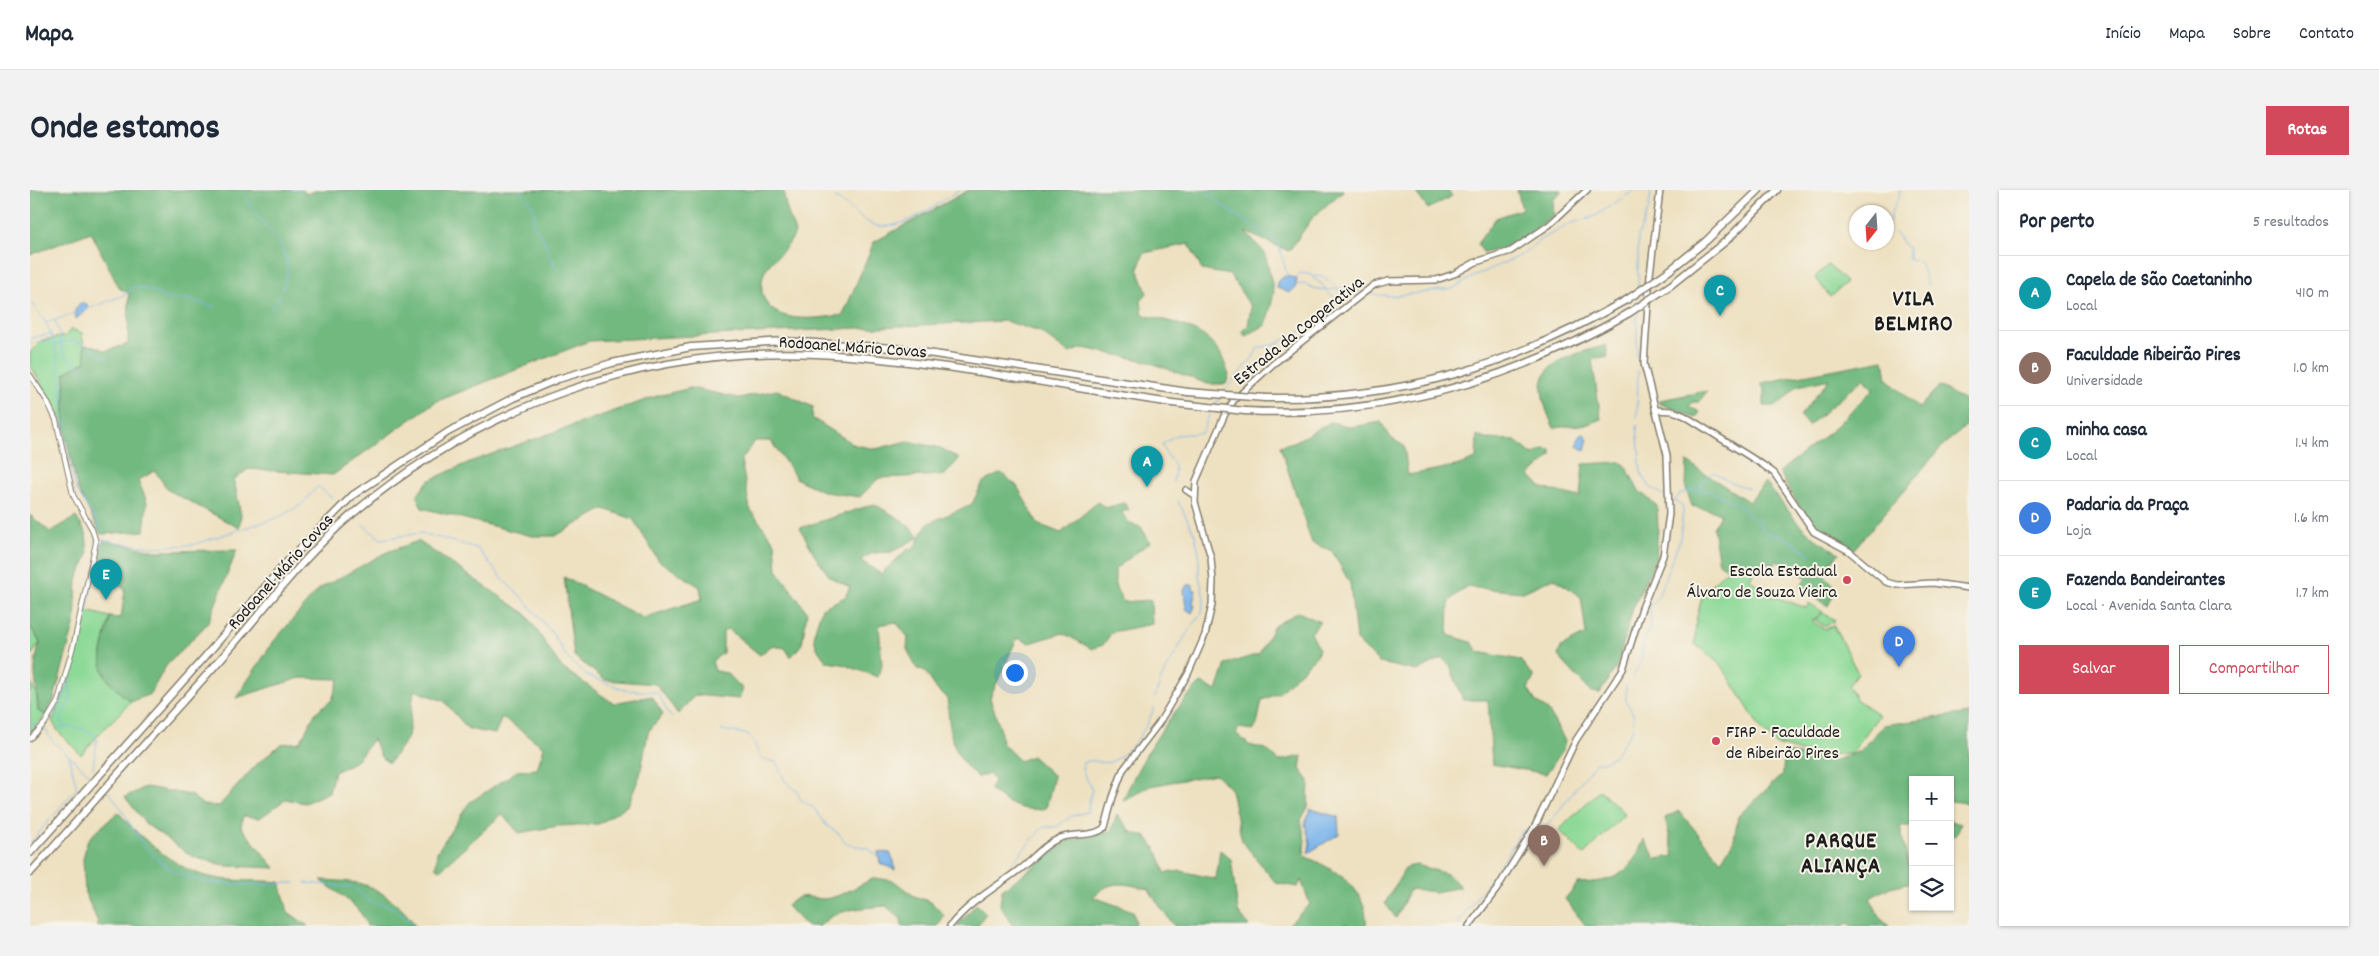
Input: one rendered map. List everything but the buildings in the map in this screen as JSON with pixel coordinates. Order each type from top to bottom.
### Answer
[{"type":"highway","name":"Rodoanel Mário Covas","points":[[30,853],[322,525],[354,495],[407,458],[472,418],[558,378],[612,363],[691,347],[784,341],[894,348],[1188,392],[1264,398],[1358,394],[1436,380],[1524,352],[1628,299],[1670,270],[1706,241],[1759,190]]},
{"type":"highway","name":"Rodoanel Mário Covas","points":[[30,873],[234,644],[277,592],[339,527],[412,470],[494,421],[540,400],[591,381],[688,360],[744,355],[816,354],[948,369],[1172,403],[1245,411],[1321,411],[1407,400],[1488,379],[1542,359],[1629,313],[1671,285],[1726,241],[1777,190]]},
{"type":"main road","name":"Estrada da Cooperativa","points":[[950,926],[967,907],[1022,867],[1048,844],[1059,838],[1095,833],[1105,827],[1112,797],[1124,770],[1159,723],[1180,687],[1207,626],[1212,605],[1212,566],[1195,496],[1198,476],[1229,406],[1287,353],[1328,324],[1374,285],[1388,281],[1436,280],[1454,274],[1476,262],[1510,251],[1549,225],[1587,190]]},
{"type":"main road","points":[[1469,926],[1497,889],[1535,826],[1576,740],[1623,669],[1642,608],[1663,556],[1669,514],[1667,455],[1644,364],[1646,320],[1660,190]]},
{"type":"main road","points":[[1655,410],[1673,411],[1685,416],[1763,464],[1774,473],[1814,532],[1849,551],[1886,582],[1897,585],[1933,584],[1969,588]]},
{"type":"main road","points":[[1186,490],[1195,496]]},
{"type":"street","points":[[30,374],[48,401],[56,420],[72,495],[92,529],[96,542],[74,643],[58,701],[45,724],[30,739]]},
{"type":"green space","points":[[30,190],[303,190],[306,194],[318,190],[784,190],[786,206],[795,233],[792,240],[764,273],[762,292],[766,303],[774,311],[796,318],[821,318],[843,315],[874,242],[969,190],[1344,190],[1313,217],[1289,251],[1245,232],[1265,253],[1274,293],[1266,325],[1245,336],[1242,331],[1248,326],[1251,307],[1230,275],[1202,270],[1189,244],[1144,253],[1138,269],[1147,293],[1141,301],[1143,315],[1182,325],[1208,339],[1217,349],[1229,375],[1226,384],[1208,384],[1146,361],[1083,348],[1069,353],[1040,332],[1005,321],[589,341],[435,402],[333,475],[248,469],[234,480],[241,515],[239,528],[168,490],[155,471],[138,480],[147,502],[144,531],[101,534],[78,490],[65,432],[65,373],[86,361],[84,345],[95,346],[105,351],[128,344],[129,293],[119,288],[91,232],[30,255]]},
{"type":"green space","points":[[1414,190],[1447,190],[1452,196],[1428,209]]},
{"type":"green space","points":[[1517,190],[1562,190],[1553,201],[1554,215],[1513,246],[1484,253],[1477,244],[1496,218],[1522,209]]},
{"type":"green space","points":[[1828,265],[1846,282],[1830,297],[1815,277]]},
{"type":"green space","points":[[71,329],[82,333],[86,361],[65,373],[65,432],[60,415],[30,365],[30,352],[42,340],[65,336]]},
{"type":"green space","points":[[1606,345],[1608,357],[1592,360],[1601,419],[1588,424],[1554,428],[1542,392],[1543,379],[1548,370],[1558,362],[1571,356]]},
{"type":"green space","points":[[1884,360],[1887,379],[1919,408],[1939,386],[1969,403],[1969,424],[1943,445],[1854,549],[1813,529],[1779,472],[1831,431],[1873,389],[1864,378],[1808,426],[1800,416],[1829,379],[1798,386],[1777,406],[1764,406],[1764,389],[1761,383]]},
{"type":"green space","points":[[691,388],[739,398],[777,390],[813,407],[812,418],[855,445],[876,449],[907,441],[941,448],[959,459],[945,475],[879,478],[860,497],[825,492],[797,479],[771,441],[755,441],[741,460],[750,509],[775,543],[777,570],[807,612],[802,644],[791,657],[785,648],[771,646],[760,655],[728,629],[723,632],[723,653],[712,661],[715,671],[727,673],[743,689],[739,699],[695,695],[678,714],[656,684],[605,680],[574,656],[564,577],[643,618],[702,599],[700,587],[659,561],[633,519],[604,509],[555,536],[532,536],[422,508],[417,496],[428,481],[472,461],[657,396]]},
{"type":"green space","points":[[1707,391],[1699,402],[1692,402],[1689,407],[1700,412],[1696,418],[1658,403],[1660,400]]},
{"type":"green space","points":[[1331,422],[1352,427],[1381,422],[1391,438],[1404,446],[1408,475],[1456,466],[1476,459],[1477,435],[1485,439],[1514,440],[1533,455],[1544,449],[1551,450],[1551,456],[1530,475],[1542,488],[1580,497],[1583,464],[1621,462],[1626,466],[1638,490],[1657,506],[1656,558],[1633,608],[1617,666],[1600,693],[1591,692],[1558,656],[1561,647],[1586,634],[1581,597],[1554,578],[1523,592],[1466,587],[1449,601],[1448,635],[1471,642],[1479,652],[1520,660],[1534,677],[1528,689],[1536,702],[1548,710],[1565,741],[1563,750],[1546,774],[1492,764],[1488,700],[1463,700],[1450,666],[1442,658],[1417,671],[1380,663],[1356,640],[1350,583],[1332,551],[1312,543],[1280,446],[1296,441]]},
{"type":"green space","points":[[1687,462],[1749,502],[1765,482],[1799,524],[1817,540],[1839,553],[1823,573],[1836,589],[1828,606],[1800,588],[1806,578],[1777,561],[1774,565],[1768,562],[1765,567],[1758,563],[1727,569],[1719,563],[1713,528],[1721,513],[1692,506],[1686,488]]},
{"type":"green space","points":[[1001,473],[1017,486],[1038,524],[1061,533],[1098,502],[1105,508],[1124,503],[1129,510],[1121,512],[1130,524],[1141,527],[1150,542],[1115,569],[1115,586],[1123,602],[1151,600],[1152,624],[1112,632],[1103,645],[1092,649],[1063,633],[1030,643],[1017,638],[990,698],[1000,728],[1002,743],[1020,761],[1032,756],[1054,776],[1046,808],[1038,809],[1023,808],[1009,803],[990,790],[994,780],[989,774],[977,777],[961,759],[950,731],[947,697],[938,691],[924,670],[917,669],[907,649],[908,637],[896,622],[879,625],[882,666],[878,677],[842,664],[827,662],[817,648],[814,636],[815,630],[822,608],[845,597],[850,587],[830,577],[817,559],[800,528],[874,504],[905,522],[919,537],[891,552],[873,553],[860,560],[881,574],[908,549],[913,550],[927,524],[972,504],[983,482]]},
{"type":"green space","points":[[30,515],[50,532],[76,517],[86,533],[88,554],[77,580],[75,622],[53,702],[46,715],[38,711],[35,663],[40,643],[30,625]]},
{"type":"green space","points":[[103,540],[156,551],[237,550],[208,623],[166,666],[150,694],[131,702],[109,682],[102,665],[103,645],[110,617],[121,618],[125,590],[111,578],[94,575]]},
{"type":"green space","points":[[418,541],[526,614],[561,667],[613,703],[652,696],[663,714],[648,732],[640,775],[628,805],[599,824],[558,826],[519,833],[502,814],[440,870],[436,868],[437,852],[469,803],[517,771],[537,769],[544,747],[502,717],[495,734],[468,729],[444,701],[414,690],[408,737],[389,763],[381,757],[373,739],[356,761],[334,772],[329,792],[305,803],[286,799],[260,818],[243,816],[241,827],[275,868],[227,866],[193,857],[146,824],[125,797],[146,787],[191,795],[203,805],[219,806],[256,765],[281,744],[300,742],[316,712],[332,700],[339,679],[300,678],[236,698],[274,641],[319,589],[387,552]]},
{"type":"green space","points":[[1758,563],[1750,579],[1769,595],[1807,608],[1809,603],[1823,612],[1812,621],[1825,630],[1833,625],[1858,673],[1848,686],[1857,700],[1879,715],[1852,753],[1814,756],[1777,745],[1760,728],[1722,666],[1695,644],[1696,620],[1703,593],[1727,569]]},
{"type":"green space","points":[[87,611],[110,617],[103,645],[102,665],[109,682],[131,702],[81,755],[58,731],[52,721],[69,679]]},
{"type":"green space","points":[[1298,612],[1320,622],[1311,633],[1319,649],[1317,655],[1279,693],[1262,700],[1257,725],[1253,730],[1239,728],[1236,733],[1249,745],[1266,749],[1279,761],[1302,756],[1300,769],[1309,781],[1308,807],[1301,820],[1305,840],[1304,856],[1338,874],[1356,891],[1362,901],[1366,926],[1350,926],[1347,924],[1342,926],[1287,926],[1310,904],[1301,880],[1298,887],[1276,883],[1242,841],[1231,790],[1216,774],[1150,786],[1123,801],[1146,754],[1190,694],[1201,683],[1217,691],[1226,664],[1259,654],[1274,626]]},
{"type":"green space","points":[[1823,613],[1835,620],[1825,627],[1815,620]]},
{"type":"green space","points":[[30,625],[40,643],[30,657]]},
{"type":"green space","points":[[30,681],[36,693],[38,711],[46,715],[30,733]]},
{"type":"green space","points":[[1969,713],[1969,803],[1954,801],[1954,776],[1909,776],[1909,826],[1900,826],[1909,868],[1909,883],[1890,887],[1870,898],[1881,919],[1889,926],[1852,926],[1848,923],[1842,926],[1586,926],[1565,899],[1578,883],[1603,881],[1620,874],[1633,861],[1644,839],[1656,859],[1674,856],[1665,818],[1679,811],[1721,861],[1734,840],[1738,816],[1783,774],[1784,753],[1837,760],[1860,751],[1884,725]]},
{"type":"green space","points":[[1600,790],[1625,814],[1584,855],[1559,830]]},
{"type":"green space","points":[[118,812],[138,833],[162,853],[188,869],[215,878],[280,882],[288,912],[308,926],[97,926],[98,922],[85,893],[83,859],[88,839]]},
{"type":"green space","points":[[1117,814],[1131,832],[1147,837],[1159,854],[1165,873],[1181,871],[1216,879],[1220,850],[1231,859],[1238,912],[1249,926],[1174,926],[1149,889],[1119,884],[1106,887],[1093,897],[1133,911],[1136,923],[1132,926],[1013,926],[1000,905],[1002,890],[1068,841],[1111,831]]},
{"type":"green space","points":[[1954,822],[1961,824],[1956,835],[1954,835]]},
{"type":"green space","points":[[1417,865],[1447,874],[1461,887],[1435,892],[1410,889],[1396,918],[1385,903],[1406,867]]},
{"type":"green space","points":[[875,878],[894,881],[914,896],[931,902],[944,915],[938,926],[902,926],[901,919],[886,906],[842,912],[826,920],[820,926],[806,926],[787,906],[796,898],[804,896],[823,899],[835,897]]},
{"type":"green space","points":[[321,880],[345,881],[368,886],[388,897],[401,908],[415,926],[367,926],[360,912],[348,900]]},
{"type":"green space","points":[[976,904],[986,913],[977,926],[957,926]]},
{"type":"water","points":[[1285,276],[1296,278],[1297,280],[1295,288],[1290,293],[1277,288],[1277,282]]},
{"type":"water","points":[[80,303],[87,304],[88,309],[76,319],[75,310]]},
{"type":"water","points":[[1584,434],[1588,438],[1585,450],[1577,446],[1579,436]]},
{"type":"water","points":[[1187,585],[1193,585],[1193,589],[1196,590],[1193,603],[1195,606],[1192,613],[1186,609],[1184,590]]},
{"type":"water","points":[[1311,809],[1338,817],[1339,834],[1308,853],[1310,843],[1305,823]]},
{"type":"water","points":[[878,852],[890,853],[894,861],[895,870],[880,863]]},
{"type":"waterway","points":[[243,190],[256,214],[281,246],[285,257],[287,270],[284,285],[279,298],[271,309]]},
{"type":"waterway","points":[[292,190],[303,190]]},
{"type":"waterway","points":[[520,190],[535,209],[533,225],[543,238],[557,271]]},
{"type":"waterway","points":[[835,198],[866,221],[877,226],[889,226],[914,218],[960,190]]},
{"type":"waterway","points":[[1205,190],[1223,206],[1249,224],[1262,230],[1278,243],[1288,277]]},
{"type":"waterway","points":[[1371,294],[1393,296],[1452,289],[1521,255],[1540,240],[1572,223],[1595,216],[1635,190]]},
{"type":"waterway","points":[[1638,288],[1638,237],[1649,208],[1651,190]]},
{"type":"waterway","points":[[1894,208],[1899,198],[1900,190]]},
{"type":"waterway","points":[[1895,232],[1905,246],[1909,248],[1909,260],[1920,261],[1928,286]]},
{"type":"waterway","points":[[1295,278],[1300,273],[1312,275],[1331,296],[1341,298]]},
{"type":"waterway","points":[[1314,276],[1324,277],[1342,291],[1342,294]]},
{"type":"waterway","points":[[1296,285],[1305,284],[1326,290],[1359,289]]},
{"type":"waterway","points":[[88,309],[127,294],[134,287],[152,290],[167,299],[187,299],[216,307]]},
{"type":"waterway","points":[[1223,392],[1252,359],[1258,348],[1274,345],[1298,333],[1329,313],[1331,306],[1343,296],[1361,290]]},
{"type":"waterway","points":[[1637,305],[1638,296]]},
{"type":"waterway","points":[[30,301],[46,323],[54,341],[61,378],[66,446],[76,490],[103,531]]},
{"type":"waterway","points":[[1637,311],[1637,358]]},
{"type":"waterway","points":[[46,323],[75,313]]},
{"type":"waterway","points":[[55,321],[65,355],[86,372]]},
{"type":"waterway","points":[[30,338],[51,334]]},
{"type":"waterway","points":[[30,343],[53,340]]},
{"type":"waterway","points":[[55,344],[75,341],[108,359]]},
{"type":"waterway","points":[[1637,417],[1638,370]]},
{"type":"waterway","points":[[1215,404],[1220,397]]},
{"type":"waterway","points":[[1173,482],[1175,468],[1162,444],[1176,435],[1202,433],[1211,410]]},
{"type":"waterway","points":[[1637,425],[1641,473],[1650,487],[1664,495]]},
{"type":"waterway","points":[[1699,488],[1705,479],[1714,472],[1730,482],[1748,488]]},
{"type":"waterway","points":[[51,720],[61,706],[80,640],[103,540],[151,547],[192,545],[279,517],[301,505],[318,486],[332,498]]},
{"type":"waterway","points":[[1632,678],[1641,663],[1643,643],[1651,625],[1650,608],[1658,597],[1680,539],[1683,512],[1682,506],[1675,500],[1681,494],[1698,490],[1707,491],[1725,498],[1759,521],[1760,528],[1770,535],[1783,536],[1812,555]]},
{"type":"waterway","points":[[1155,698],[1161,679],[1187,633],[1202,613],[1204,598],[1199,576],[1199,553],[1195,535],[1178,501]]},
{"type":"waterway","points":[[362,524],[381,539],[421,533],[477,548],[505,582],[522,597],[553,634],[567,658],[586,675],[625,690],[657,692],[672,718]]},
{"type":"waterway","points":[[67,727],[62,723],[61,717],[71,699],[69,679]]},
{"type":"waterway","points":[[1537,828],[1548,825],[1596,762],[1604,762],[1614,756],[1633,729],[1634,716],[1626,700],[1626,686]]},
{"type":"waterway","points":[[1011,864],[1043,827],[1056,827],[1072,816],[1087,812],[1092,789],[1082,770],[1083,763],[1087,761],[1110,762],[1125,753],[1143,732],[1154,708]]},
{"type":"waterway","points":[[30,723],[36,724]]},
{"type":"waterway","points":[[45,728],[52,741],[93,777]]},
{"type":"waterway","points":[[56,728],[84,729],[97,738],[93,768]]},
{"type":"waterway","points":[[721,730],[749,735],[760,756],[768,761],[776,762],[785,781],[797,791],[800,799],[814,808],[827,826],[839,834],[847,844],[868,848],[879,858]]},
{"type":"waterway","points":[[30,843],[77,788],[69,757]]},
{"type":"waterway","points":[[107,791],[118,804],[148,850],[163,864],[179,873],[197,880],[216,883],[295,883]]},
{"type":"waterway","points":[[1456,926],[1508,854],[1520,832],[1530,829]]},
{"type":"waterway","points":[[305,883],[352,887],[371,902],[392,907],[415,926]]},
{"type":"place","name":"minha casa","points":[[1720,316]]},
{"type":"place","name":"Capela de São Caetaninho","points":[[1147,487]]},
{"type":"place","name":"Escola Estadual Álvaro de Souza Vieira","points":[[1847,580]]},
{"type":"place","name":"Fazenda Bandeirantes","points":[[106,600]]},
{"type":"place","name":"Padaria da Praça","points":[[1899,667]]},
{"type":"place","name":"FIRP - Faculdade de Ribeirão Pires","points":[[1716,741]]},
{"type":"place","name":"Faculdade Ribeirão Pires","points":[[1544,866]]},
{"type":"district","name":"VILA BELMIRO","points":[[1914,310]]},
{"type":"district","name":"PARQUE ALIANÇA","points":[[1841,852]]}]
